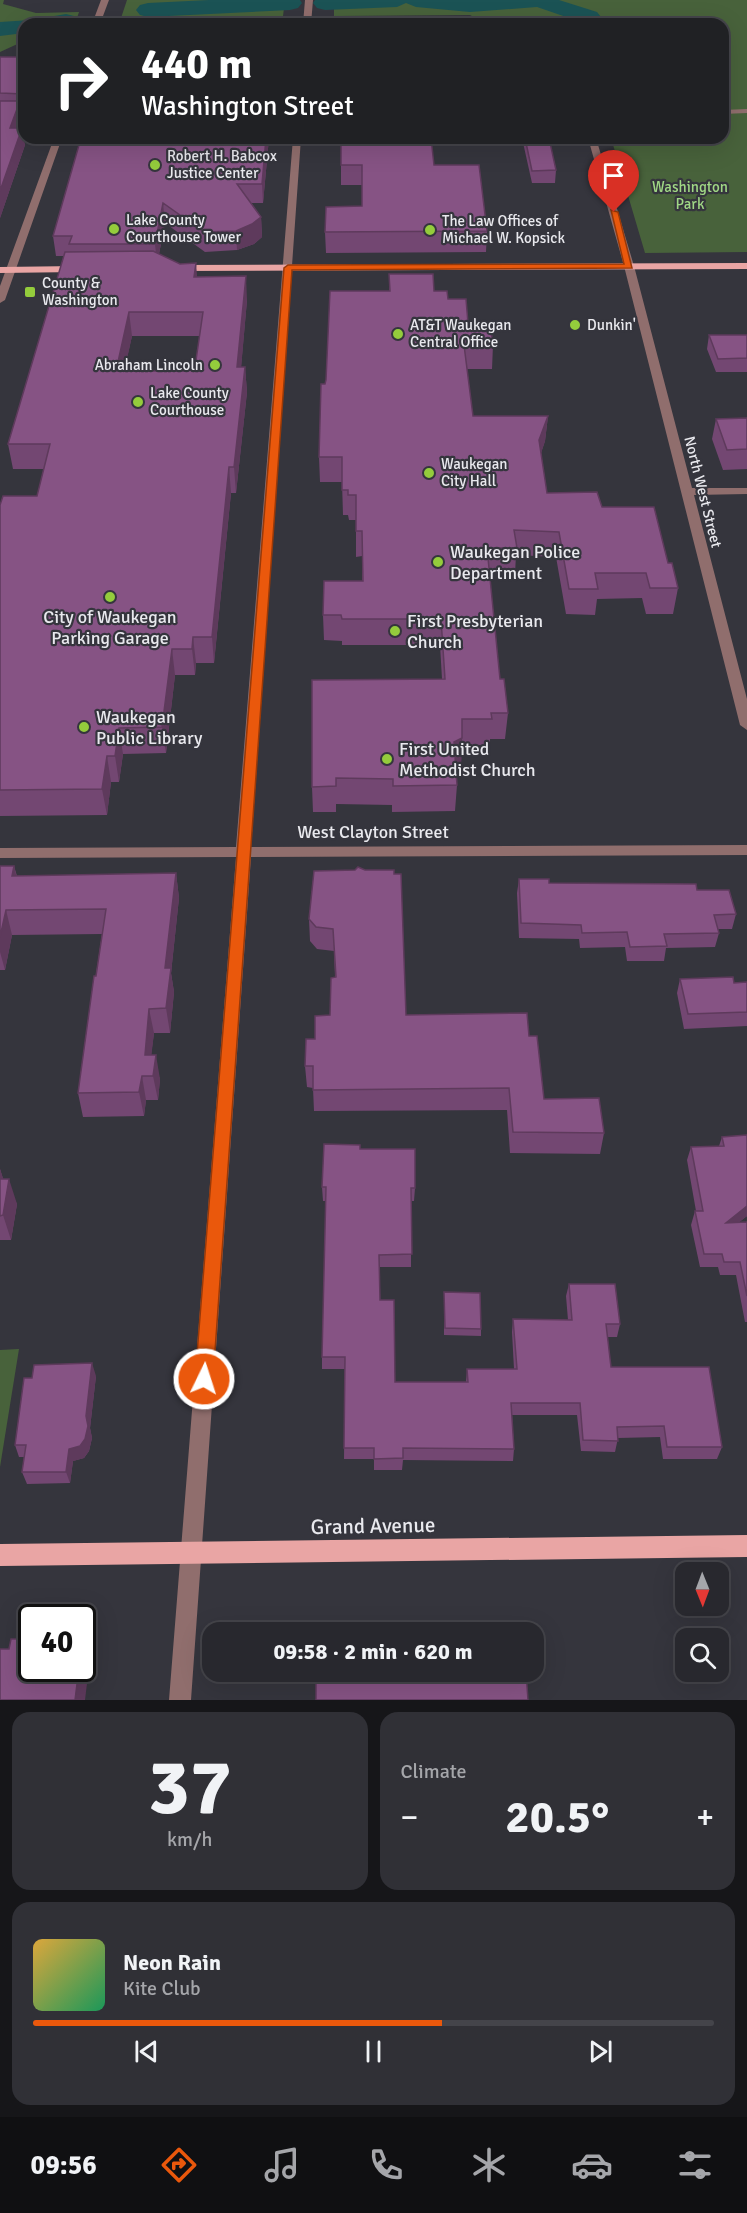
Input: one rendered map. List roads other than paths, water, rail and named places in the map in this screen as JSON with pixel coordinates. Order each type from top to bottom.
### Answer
[{"type":"main road","points":[[165,268],[747,266]]},
{"type":"main road","points":[[5,269],[94,269]]},
{"type":"main road","name":"Grand Avenue","points":[[0,1555],[747,1546]]},
{"type":"street","points":[[98,18],[105,0]]},
{"type":"street","points":[[308,18],[309,0]]},
{"type":"street","points":[[729,111],[747,111]]},
{"type":"street","points":[[0,114],[18,114]]},
{"type":"street","points":[[0,300],[5,269],[56,144]]},
{"type":"street","points":[[180,1700],[297,144]]},
{"type":"street","name":"North West Street","points":[[594,144],[629,266],[747,725]]},
{"type":"street","points":[[687,492],[747,491]]},
{"type":"street","name":"West Clayton Street","points":[[0,853],[747,850]]},
{"type":"waterway","points":[[325,3],[397,0]]},
{"type":"waterway","points":[[416,0],[470,5],[542,0],[552,6],[588,18]]},
{"type":"waterway","points":[[148,10],[290,3]]},
{"type":"waterway","points":[[0,29],[18,27]]},
{"type":"place","name":"Robert H. Babcox Justice Center","points":[[155,165]]},
{"type":"place","name":"Lake County Courthouse Tower","points":[[114,229]]},
{"type":"place","name":"The Law Offices of Michael W. Kopsick","points":[[430,230]]},
{"type":"place","name":"County & Washington","points":[[30,292]]},
{"type":"place","name":"Dunkin'","points":[[575,325]]},
{"type":"place","name":"AT&T Waukegan Central Office","points":[[398,334]]},
{"type":"place","name":"Abraham Lincoln","points":[[215,365]]},
{"type":"place","name":"Lake County Courthouse","points":[[138,402]]},
{"type":"place","name":"Waukegan City Hall","points":[[429,473]]},
{"type":"place","name":"Waukegan Police Department","points":[[438,562]]},
{"type":"place","name":"City of Waukegan Parking Garage","points":[[110,597]]},
{"type":"place","name":"First Presbyterian Church","points":[[395,631]]},
{"type":"place","name":"Waukegan Public Library","points":[[84,727]]},
{"type":"place","name":"First United Methodist Church","points":[[387,759]]},
{"type":"park label","name":"Washington Park","points":[[690,196]]}]
